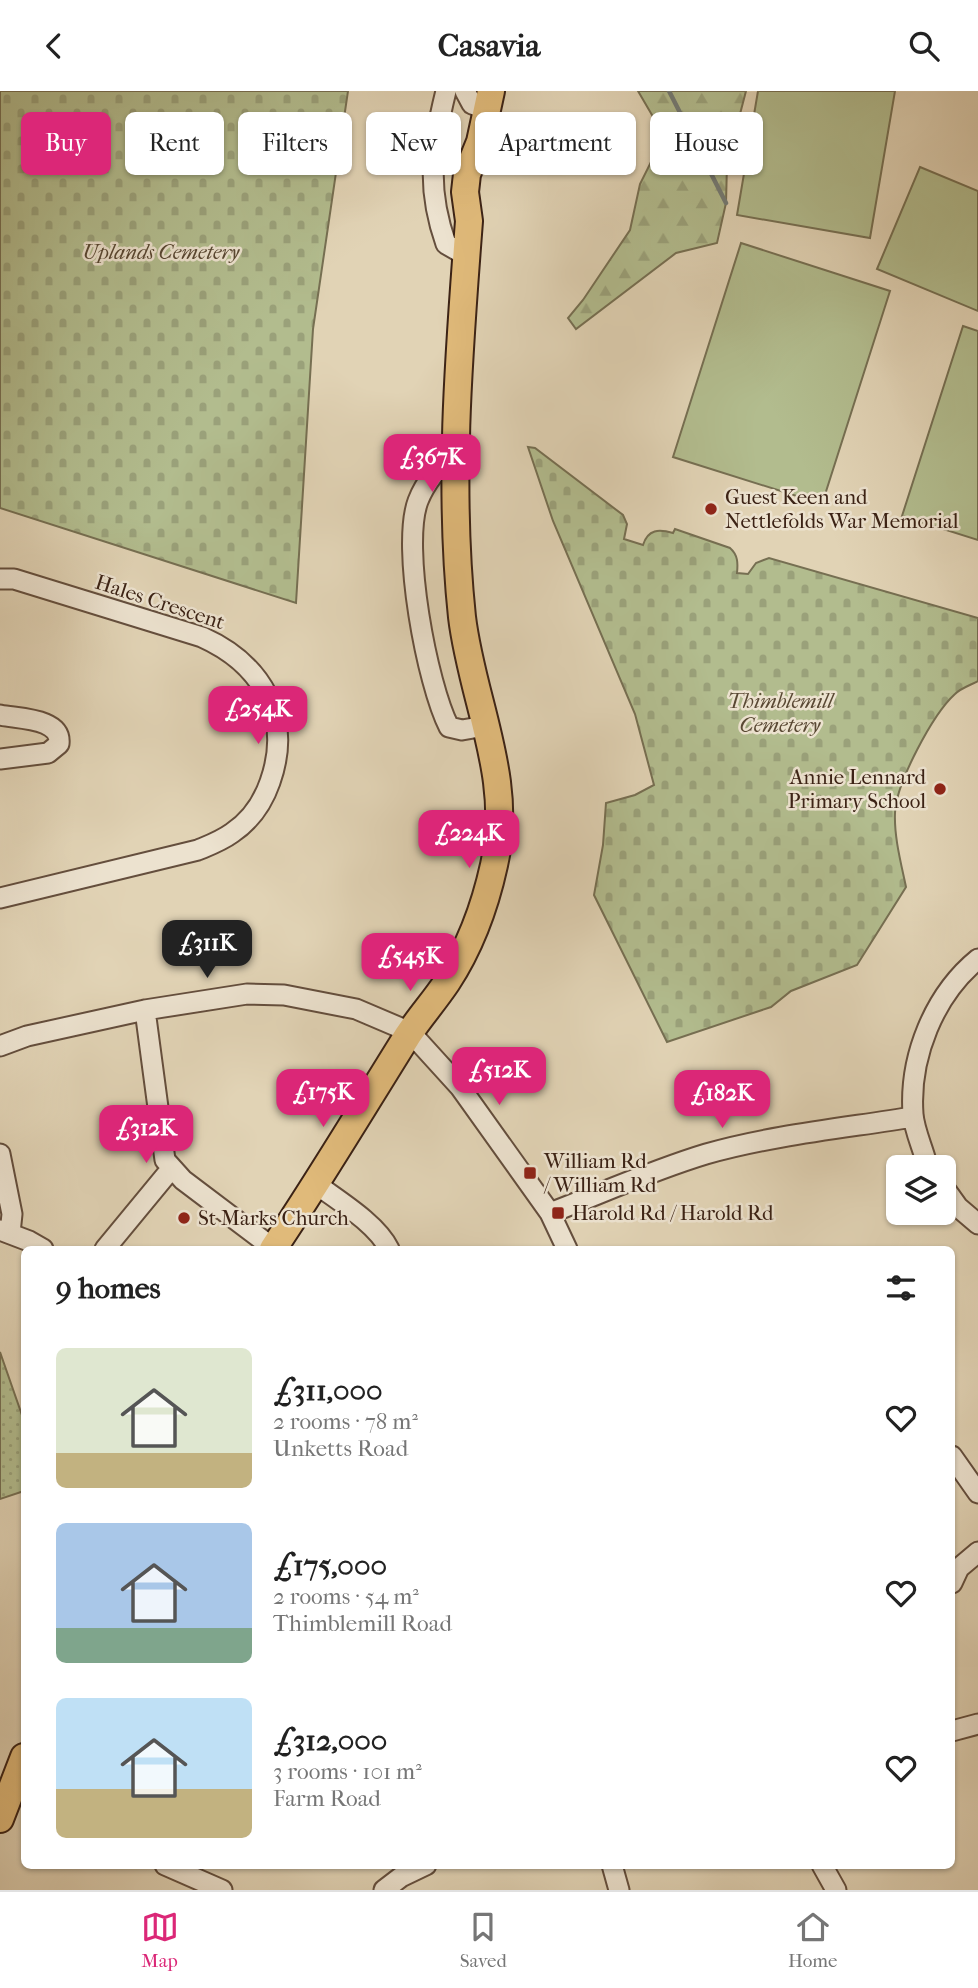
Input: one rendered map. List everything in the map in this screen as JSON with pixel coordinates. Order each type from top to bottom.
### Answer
[{"type":"main road","points":[[275,1246],[410,1032],[459,933],[472,900],[488,830],[492,757],[463,618],[456,503],[456,449],[469,221],[465,192],[467,174],[480,142],[488,100]]},
{"type":"main road","points":[[8,1806],[14,1765]]},
{"type":"street","points":[[446,91],[431,171],[436,217],[446,244],[467,255]]},
{"type":"street","points":[[465,91],[472,104],[488,100]]},
{"type":"street","points":[[456,449],[432,475],[418,501],[412,531],[413,568],[425,651],[443,716],[449,727],[462,730],[485,726]]},
{"type":"street","name":"Hales Crescent","points":[[0,579],[14,579],[202,637],[225,647],[243,661],[268,697],[275,716],[279,741],[277,763],[264,800],[243,825],[219,841],[198,849],[0,898]]},
{"type":"street","points":[[0,715],[50,725],[57,730],[60,737],[59,744],[48,753],[0,759]]},
{"type":"street","points":[[924,1155],[913,1117],[914,1084],[921,1044],[940,1004],[965,969],[978,959]]},
{"type":"street","points":[[0,1046],[27,1036],[145,1010],[247,994],[284,995],[356,1009],[410,1032],[460,1087],[550,1213],[566,1246]]},
{"type":"street","points":[[145,1010],[165,1160],[183,1180],[269,1246]]},
{"type":"street","points":[[550,1213],[706,1154],[752,1143],[913,1117]]},
{"type":"street","points":[[0,1154],[12,1214],[5,1231],[38,1246]]},
{"type":"street","points":[[108,1246],[172,1169]]},
{"type":"street","points":[[316,1184],[357,1214],[388,1246]]},
{"type":"street","points":[[956,1204],[978,1224]]},
{"type":"street","points":[[955,1460],[978,1493]]},
{"type":"street","points":[[955,1577],[959,1569],[978,1552]]},
{"type":"street","points":[[955,1714],[968,1729]]},
{"type":"street","points":[[173,1869],[222,1890]]},
{"type":"street","points":[[384,1890],[418,1869]]},
{"type":"street","points":[[613,1869],[619,1890]]},
{"type":"street","points":[[824,1869],[836,1890]]},
{"type":"green space","name":"Uplands Cemetery","points":[[0,91],[348,91],[345,112],[238,112],[238,175],[336,175],[313,329],[296,603],[0,508]]},
{"type":"green space","points":[[638,91],[746,91],[741,112],[650,112]]},
{"type":"green space","points":[[758,91],[895,91],[870,238],[737,215],[744,175],[763,175],[763,112],[754,112]]},
{"type":"green space","points":[[650,164],[650,175],[727,175],[726,203],[717,243],[676,253],[576,329],[568,318],[630,230],[640,184]]},
{"type":"green space","points":[[920,167],[978,191],[978,311],[877,269]]},
{"type":"green space","points":[[741,243],[890,291],[822,504],[673,457]]},
{"type":"green space","points":[[963,326],[978,331],[978,540],[902,516]]},
{"type":"green space","name":"Thimblemill Cemetery","points":[[528,447],[535,448],[623,515],[627,524],[624,539],[643,545],[651,533],[673,533],[675,529],[730,548],[737,559],[737,573],[748,574],[756,563],[769,558],[978,618],[978,681],[957,692],[946,704],[909,767],[895,813],[897,841],[906,887],[857,965],[791,991],[771,1007],[667,1042],[594,895],[603,845],[606,803],[635,795],[654,785],[635,714],[553,521]]},
{"type":"green space","points":[[0,1352],[21,1412],[21,1492],[0,1499]]},
{"type":"waterway","points":[[669,91],[726,203]]},
{"type":"place","name":"Guest Keen and Nettlefolds War Memorial","points":[[711,509]]},
{"type":"place","name":"Annie Lennard Primary School","points":[[940,789]]},
{"type":"place","name":"William Rd / William Rd","points":[[530,1173]]},
{"type":"place","name":"Harold Rd / Harold Rd","points":[[558,1213]]},
{"type":"place","name":"St Marks Church","points":[[184,1218]]}]
